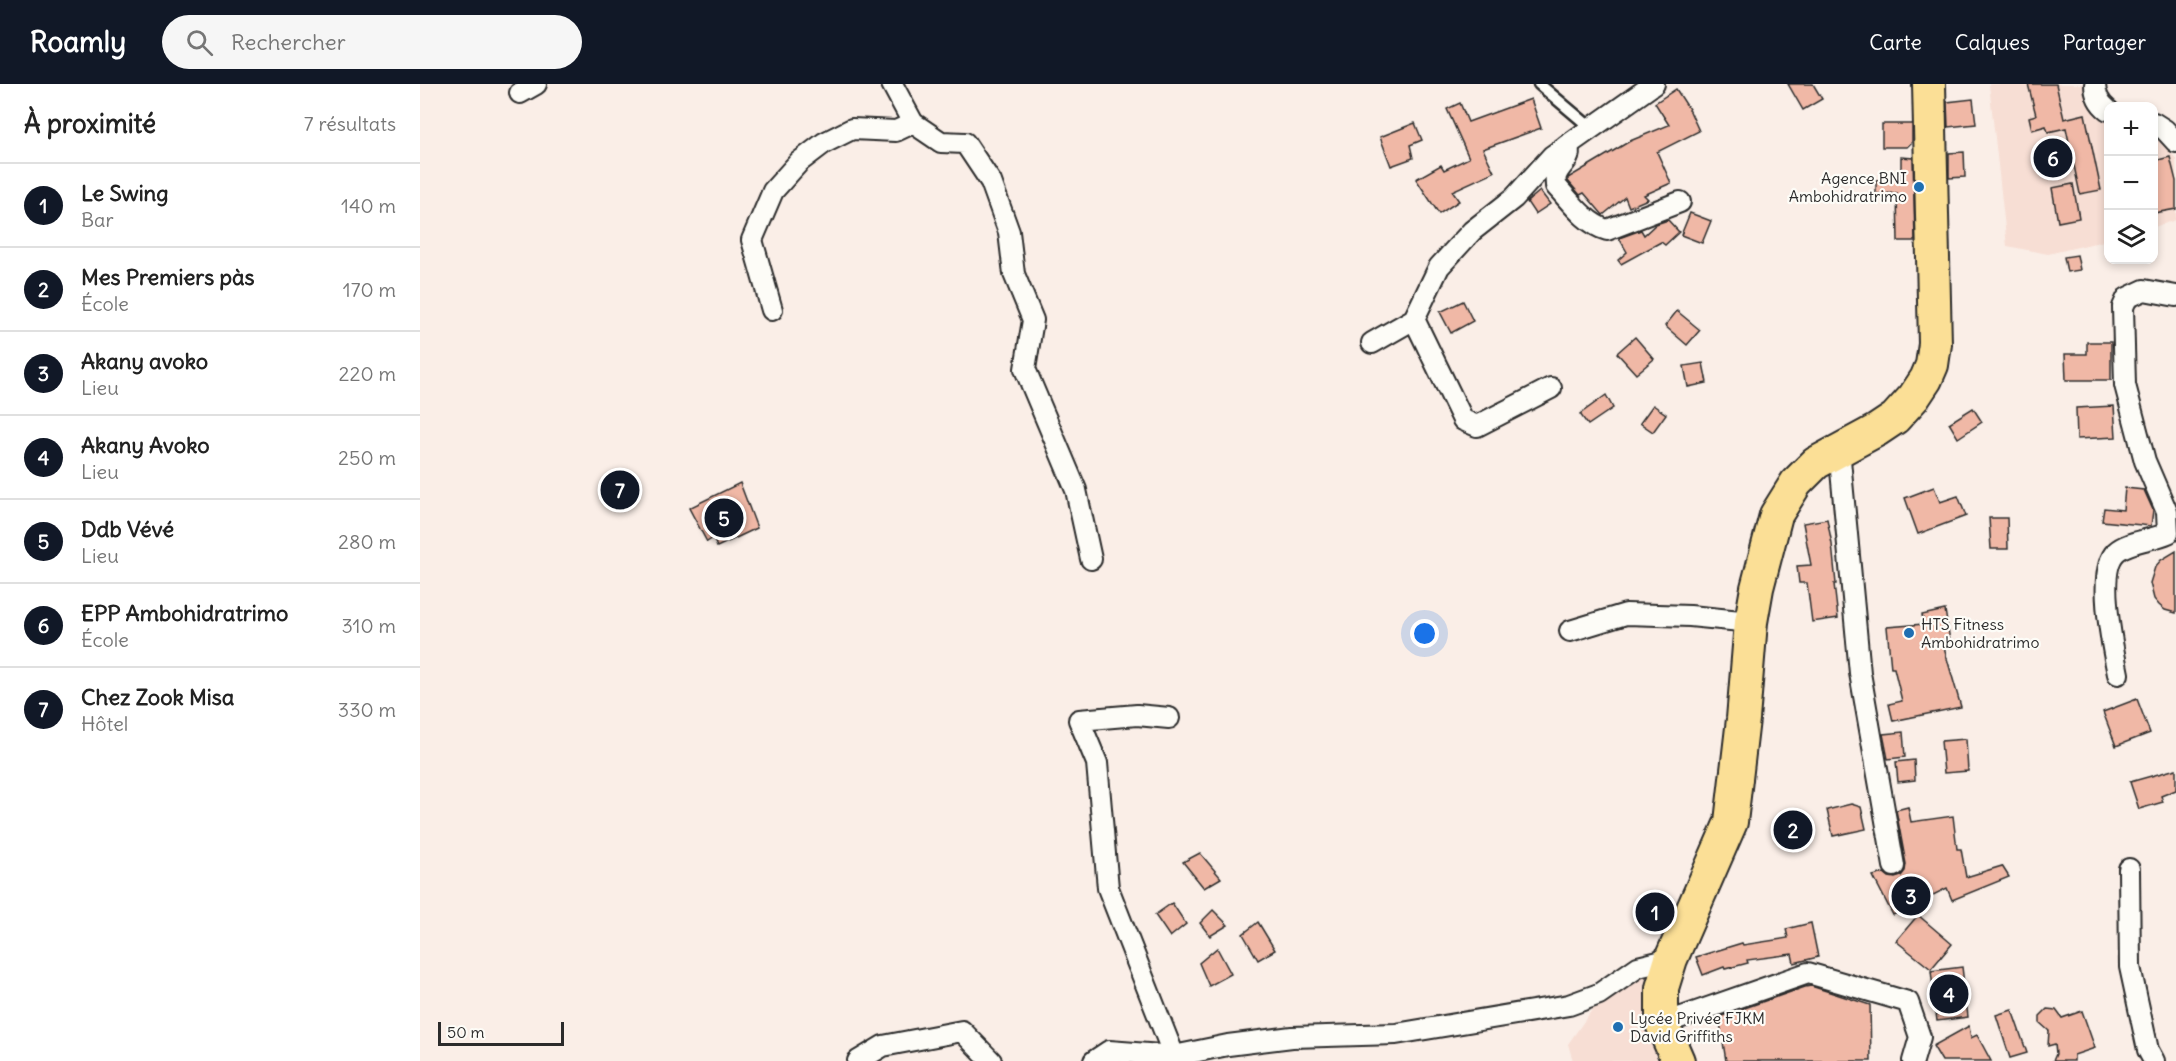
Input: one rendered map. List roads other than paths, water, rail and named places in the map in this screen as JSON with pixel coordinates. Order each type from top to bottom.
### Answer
[{"type":"main road","points":[[1678,1061],[1662,1024],[1662,988],[1671,959],[1731,822],[1751,622],[1757,588],[1776,515],[1796,483],[1816,463],[1895,418],[1914,397],[1932,365],[1935,344],[1929,84]]},
{"type":"street","points":[[892,84],[913,123],[941,142],[965,142],[991,182],[1009,232],[1014,274],[1033,320],[1025,369],[1076,490],[1091,559]]},
{"type":"street","points":[[1372,344],[1414,319],[1439,267],[1472,231],[1514,198],[1552,156],[1654,84]]},
{"type":"street","points":[[2095,84],[2095,92],[2104,107]]},
{"type":"street","points":[[772,310],[752,240],[773,191],[799,162],[824,143],[852,129],[896,131],[913,123]]},
{"type":"street","points":[[2158,126],[2176,142]]},
{"type":"street","points":[[1568,145],[1569,158],[1556,176],[1556,186],[1587,219],[1599,228],[1607,230],[1680,202]]},
{"type":"street","points":[[2118,674],[2109,624],[2107,572],[2116,553],[2139,541],[2156,538],[2168,532],[2167,512],[2145,461],[2125,385],[2123,307],[2127,298],[2144,290],[2176,296]]},
{"type":"street","points":[[1414,319],[1463,420],[1477,426],[1551,388]]},
{"type":"street","points":[[1839,449],[1860,673],[1894,866]]},
{"type":"street","points":[[1570,631],[1626,614],[1690,616],[1751,622]]},
{"type":"street","points":[[1169,718],[1137,715],[1079,720],[1097,763],[1108,888],[1174,1056]]},
{"type":"street","points":[[2129,869],[2130,967],[2148,1050],[2154,1061]]},
{"type":"street","points":[[1094,1061],[1109,1051],[1174,1056],[1228,1045],[1292,1037],[1396,1034],[1569,1005],[1599,994],[1638,968],[1671,959]]},
{"type":"street","points":[[1662,1024],[1808,973],[1908,1002],[1920,1037],[1913,1061]]},
{"type":"street","points":[[858,1061],[884,1046],[962,1031],[991,1061]]},
{"type":"lane","points":[[1539,84],[1591,128]]},
{"type":"place","name":"EPP Ambohidratrimo","points":[[2053,158]]},
{"type":"place","name":"Agence BNI Ambohidratrimo","points":[[1919,187]]},
{"type":"place","name":"Chez Zook Misa","points":[[620,490]]},
{"type":"place","name":"Ddb Vévé","points":[[724,518]]},
{"type":"place","name":"HTS Fitness Ambohidratrimo","points":[[1909,633]]},
{"type":"place","name":"Mes Premiers pàs","points":[[1793,830]]},
{"type":"place","name":"Akany avoko","points":[[1911,896]]},
{"type":"place","name":"Le Swing","points":[[1655,912]]},
{"type":"place","name":"Akany Avoko","points":[[1949,994]]},
{"type":"place","name":"Lycée Privée FJKM David Griffiths","points":[[1618,1027]]}]
